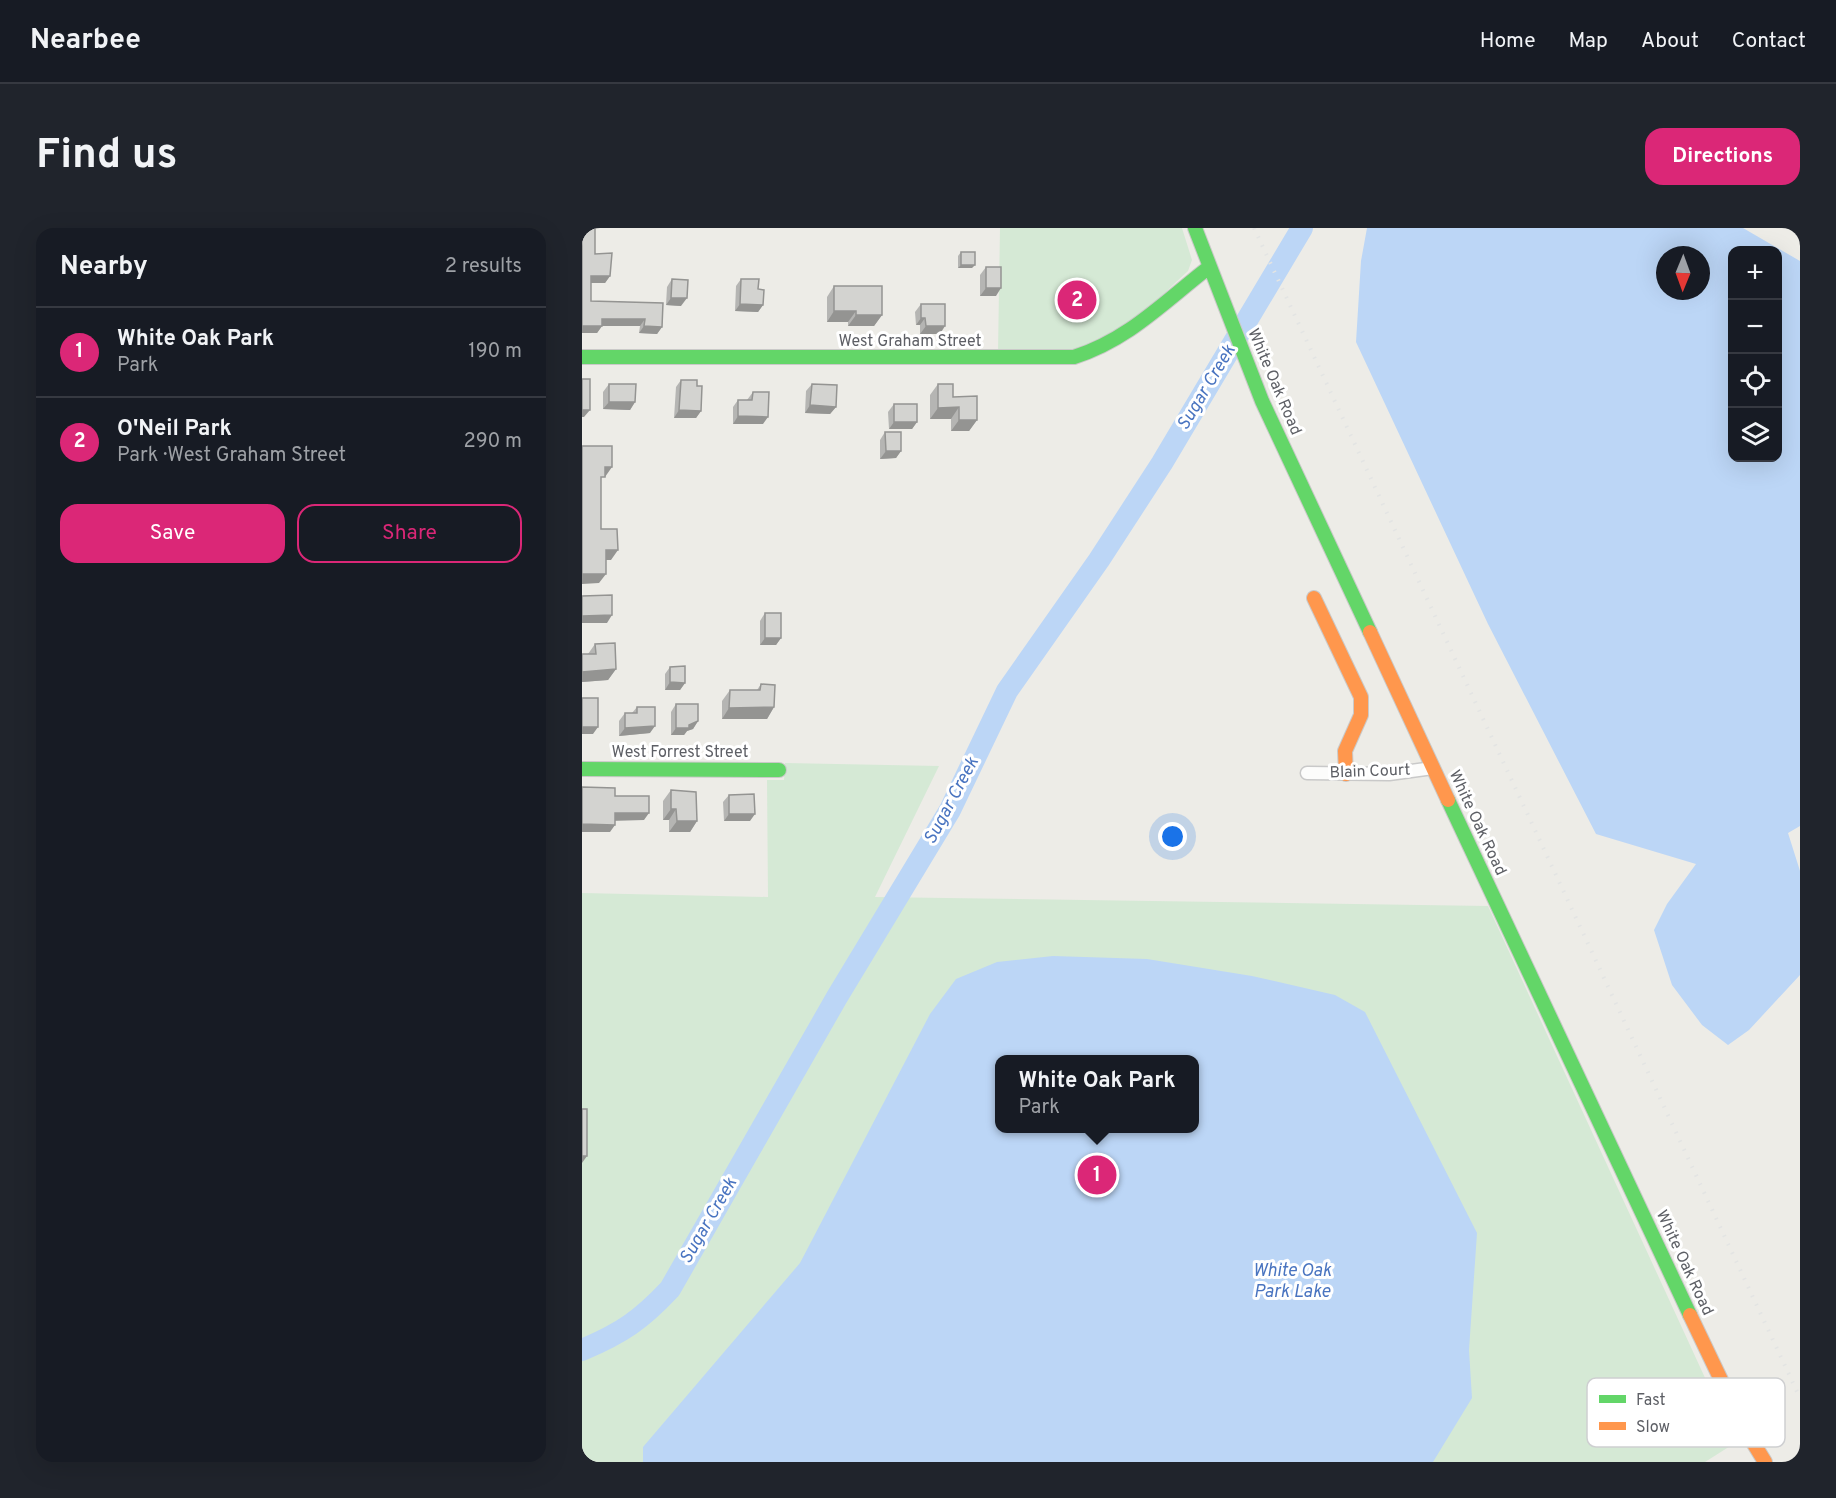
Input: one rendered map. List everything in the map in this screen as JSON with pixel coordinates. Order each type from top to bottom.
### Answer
[{"type":"street","name":"White Oak Road","points":[[1195,228],[1208,268],[1256,381],[1433,768],[1720,1378]]},
{"type":"street","name":"West Graham Street","points":[[582,357],[1074,357],[1091,353],[1135,329],[1208,268]]},
{"type":"street","points":[[1314,598],[1361,697],[1361,715],[1345,751],[1346,774]]},
{"type":"street","name":"Blain Court","points":[[1307,773],[1389,774],[1433,768]]},
{"type":"street","name":"West Forrest Street","points":[[582,769],[778,770]]},
{"type":"street","name":"White Oak Road","points":[[1749,1447],[1754,1462]]},
{"type":"street","name":"White Oak Road","points":[[1756,1447],[1765,1462]]},
{"type":"green space","points":[[1000,228],[1182,228],[1192,260],[1188,271],[1155,302],[1132,322],[1107,338],[1094,344],[1072,349],[1047,352],[998,352]]},
{"type":"green space","points":[[785,763],[939,766],[875,897],[1488,906],[1705,1378],[1587,1378],[1587,1447],[1729,1447],[1705,1462],[582,1462],[582,893],[768,897],[767,780],[784,780]]},
{"type":"water","points":[[1367,228],[1743,228],[1774,246],[1728,246],[1728,462],[1782,462],[1782,251],[1800,261],[1800,826],[1788,833],[1800,871],[1800,975],[1749,1030],[1728,1045],[1702,1025],[1672,985],[1654,930],[1667,904],[1696,864],[1596,834],[1488,624],[1356,342],[1361,261]]},
{"type":"water","name":"White Oak Park Lake","points":[[1053,956],[1147,959],[1252,976],[1335,995],[1365,1012],[1477,1233],[1469,1350],[1472,1398],[1433,1462],[643,1462],[643,1447],[800,1263],[930,1014],[956,979],[997,962]]},
{"type":"building","points":[[582,228],[595,228],[595,254],[612,253],[610,276],[591,276],[591,301],[663,303],[662,327],[644,326],[645,319],[602,319],[602,326],[582,326]]},
{"type":"building","points":[[961,252],[975,252],[975,265],[961,265]]},
{"type":"building","points":[[986,267],[1001,267],[1001,288],[986,288]]},
{"type":"building","points":[[672,279],[688,280],[687,298],[671,298]]},
{"type":"building","points":[[741,279],[759,279],[758,289],[764,290],[763,305],[740,304]]},
{"type":"building","points":[[834,286],[882,286],[882,315],[856,315],[856,311],[834,311]]},
{"type":"building","points":[[921,304],[945,304],[945,326],[926,326],[925,318],[921,318]]},
{"type":"building","points":[[582,379],[590,379],[590,410],[582,410]]},
{"type":"building","points":[[681,380],[697,380],[697,386],[702,386],[701,411],[679,410]]},
{"type":"building","points":[[609,384],[636,384],[635,402],[609,402]]},
{"type":"building","points":[[812,384],[837,385],[836,407],[810,405]]},
{"type":"building","points":[[938,384],[953,384],[953,397],[977,396],[977,420],[959,420],[959,407],[938,408]]},
{"type":"building","points":[[753,392],[769,392],[768,417],[738,416],[738,400],[752,400]]},
{"type":"building","points":[[894,404],[917,404],[917,422],[894,422]]},
{"type":"building","points":[[885,432],[901,432],[901,451],[886,451]]},
{"type":"building","points":[[582,446],[612,446],[612,467],[605,467],[605,477],[601,477],[601,529],[617,529],[618,550],[606,550],[606,574],[582,574]]},
{"type":"building","points":[[612,595],[612,615],[582,616],[582,596]]},
{"type":"building","points":[[765,613],[781,613],[781,638],[765,638]]},
{"type":"building","points":[[615,643],[616,669],[582,672],[582,654],[596,654],[595,644]]},
{"type":"building","points":[[685,666],[685,683],[670,682],[670,667]]},
{"type":"building","points":[[761,684],[775,685],[774,707],[729,708],[730,690],[760,690]]},
{"type":"building","points":[[582,698],[598,698],[598,727],[582,727]]},
{"type":"building","points":[[676,704],[698,704],[698,721],[689,725],[689,728],[676,728]]},
{"type":"building","points":[[637,707],[655,707],[655,726],[625,728],[625,713],[637,713]]},
{"type":"building","points":[[582,787],[615,788],[615,796],[649,796],[649,813],[615,813],[615,825],[582,824]]},
{"type":"building","points":[[671,790],[696,792],[697,821],[677,821],[676,809],[671,809]]},
{"type":"building","points":[[754,794],[755,814],[729,814],[729,795]]},
{"type":"building","points":[[582,1109],[587,1109],[587,1156],[582,1156]]},
{"type":"waterway","name":"Sugar Creek","points":[[582,1350],[609,1338],[630,1325],[670,1289],[837,997],[950,810],[1007,691],[1099,560],[1162,463],[1302,228]]},
{"type":"railway","points":[[1254,228],[1800,1398]]},
{"type":"traffic: fast","points":[[1195,228],[1262,401],[1370,632]]},
{"type":"traffic: fast","points":[[582,357],[1074,357],[1112,341],[1129,330],[1208,268]]},
{"type":"traffic: fast","points":[[582,769],[779,770]]},
{"type":"traffic: fast","points":[[1448,800],[1690,1315]]},
{"type":"traffic: slow","points":[[1314,598],[1361,697],[1361,715],[1345,751],[1346,774]]},
{"type":"traffic: slow","points":[[1370,632],[1448,800]]},
{"type":"traffic: slow","points":[[1690,1315],[1720,1378]]},
{"type":"traffic: slow","points":[[1756,1447],[1765,1462]]},
{"type":"place","name":"O'Neil Park","points":[[1077,300]]},
{"type":"place","name":"White Oak Park","points":[[1097,1175]]}]
